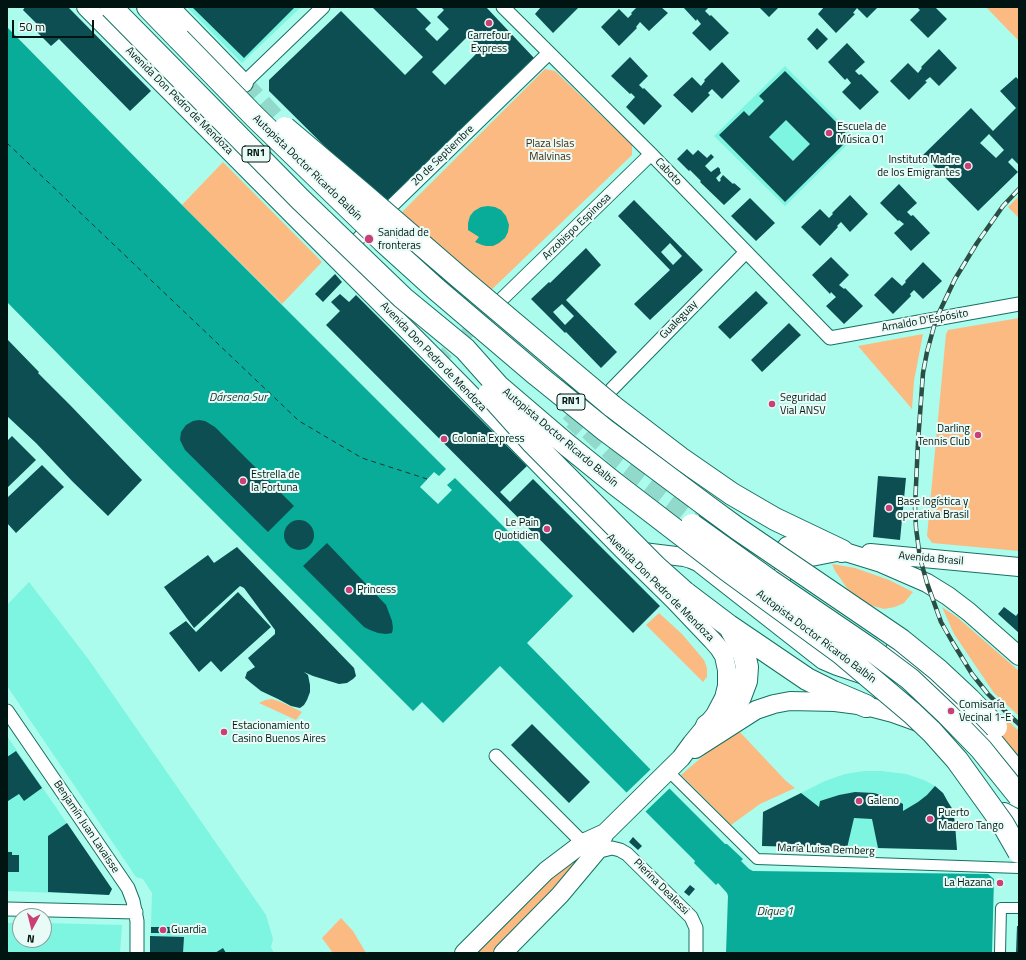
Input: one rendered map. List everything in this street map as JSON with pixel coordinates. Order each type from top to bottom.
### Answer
[{"type":"highway","name":"Autopista Doctor Ricardo Balbín","points":[[111,7],[300,199],[403,298],[465,350],[498,386],[567,446],[665,523],[841,653],[912,713],[932,732],[957,760],[1003,824],[1019,852]]},
{"type":"highway","name":"Autopista Doctor Ricardo Balbín","points":[[148,7],[255,117],[333,194],[383,242],[442,294],[605,430],[738,529],[876,623],[938,670],[969,699],[1019,751]]},
{"type":"highway","points":[[179,39],[459,277],[612,398],[680,458],[732,494],[775,519],[842,551]]},
{"type":"highway","points":[[403,298],[532,442],[656,567],[684,592],[729,626],[817,685],[866,706]]},
{"type":"highway","points":[[465,350],[628,478],[770,581],[870,649],[910,679],[947,714],[980,749],[1019,796]]},
{"type":"highway","points":[[803,573],[813,591],[886,642],[942,688],[987,736],[1019,775]]},
{"type":"highway","points":[[707,726],[727,712],[737,701],[746,681],[747,667],[742,649],[729,626]]},
{"type":"main road","name":"Avenida Don Pedro de Mendoza","points":[[86,7],[694,620],[715,644],[724,656],[727,670],[726,692],[718,711],[681,758]]},
{"type":"main road","points":[[170,7],[244,83]]},
{"type":"main road","points":[[788,546],[842,551],[881,563],[927,583],[948,596],[969,612],[1019,656]]},
{"type":"main road","points":[[623,550],[684,557],[698,562],[820,658],[886,683],[934,728],[968,764],[1011,816],[1019,842]]},
{"type":"main road","points":[[783,628],[776,614],[773,600],[777,585],[783,574],[792,565],[806,558],[842,551]]},
{"type":"main road","name":"Avenida Brasil","points":[[842,551],[1019,567]]},
{"type":"main road","points":[[464,953],[546,871],[589,847],[681,758],[756,710],[768,705],[783,702],[835,702],[866,706],[893,712],[934,728]]},
{"type":"main road","points":[[502,953],[560,895],[589,847]]},
{"type":"street","points":[[244,83],[323,7]]},
{"type":"street","name":"Caboto","points":[[503,7],[651,154],[830,338]]},
{"type":"street","name":"20 de Septiembre","points":[[338,260],[375,222],[549,53]]},
{"type":"street","name":"Arzobispo Espinosa","points":[[502,299],[651,154]]},
{"type":"street","name":"Gualeguay","points":[[612,398],[746,252]]},
{"type":"street","name":"Arnaldo D'Espósito","points":[[830,338],[1019,304]]},
{"type":"street","name":"Benjamín Juan Lavaisse","points":[[7,711],[128,888],[136,912],[138,936],[137,953]]},
{"type":"street","points":[[496,756],[589,847]]},
{"type":"street","name":"María Luisa Bemberg","points":[[665,774],[756,860],[1019,868]]},
{"type":"street","name":"Pierina Dealessi","points":[[589,847],[612,848],[627,854],[686,912],[691,917],[696,928],[696,953]]},
{"type":"street","points":[[1000,953],[1002,908],[1019,908]]},
{"type":"street","points":[[7,909],[136,912]]},
{"type":"shaded area","points":[[187,7],[301,7],[242,63]]},
{"type":"shaded area","points":[[785,66],[855,137],[785,206],[714,136]]},
{"type":"shaded area","points":[[29,582],[89,660],[266,915],[273,939],[271,947],[274,953],[150,953],[152,893],[143,879],[136,877],[7,686],[7,605]]},
{"type":"shaded area","points":[[7,736],[112,889],[109,895],[7,891]]},
{"type":"shaded area","points":[[864,771],[882,771],[906,774],[924,780],[935,786],[943,793],[953,810],[957,850],[762,846],[763,812],[825,781],[845,774]]},
{"type":"shaded area","points":[[7,923],[12,923],[12,948],[52,948],[52,923],[122,925],[120,953],[7,953]]},
{"type":"green space","points":[[986,7],[1019,7],[1019,41],[1011,33]]},
{"type":"green space","name":"Plaza Islas Malvinas","points":[[545,69],[555,71],[632,145],[632,155],[486,295],[395,219]]},
{"type":"green space","points":[[223,162],[322,262],[282,304],[182,205]]},
{"type":"green space","points":[[1019,196],[1019,218],[1008,207]]},
{"type":"green space","name":"Darling Tennis Club","points":[[1019,318],[1019,551],[932,543],[927,536],[946,334],[948,330]]},
{"type":"green space","points":[[923,334],[914,381],[912,409],[858,346]]},
{"type":"green space","points":[[832,564],[855,568],[889,580],[913,592],[904,603],[895,607],[884,609],[866,604],[847,588]]},
{"type":"green space","points":[[942,607],[957,617],[1019,671],[1019,716],[994,693],[954,634]]},
{"type":"green space","points":[[659,613],[682,634],[704,660],[707,668],[707,677],[703,682],[646,625]]},
{"type":"green space","points":[[272,699],[302,712],[296,720],[259,703]]},
{"type":"green space","points":[[992,706],[1019,731],[1019,803],[984,743]]},
{"type":"green space","points":[[738,730],[786,781],[795,788],[760,804],[731,825],[681,775],[732,731]]},
{"type":"green space","points":[[593,845],[537,909],[493,953],[469,953],[551,877]]},
{"type":"green space","points":[[341,918],[353,931],[366,953],[333,953],[322,938]]},
{"type":"water","name":"Dársena Sur","points":[[7,27],[182,205],[446,469],[439,476],[434,472],[420,487],[438,504],[452,490],[447,485],[455,478],[573,596],[527,643],[725,844],[727,844],[743,859],[741,861],[749,869],[753,871],[988,874],[994,879],[992,953],[726,953],[727,893],[718,883],[716,885],[694,863],[695,861],[500,666],[443,723],[422,702],[413,711],[169,467],[7,302]]},
{"type":"water","points":[[488,206],[501,210],[506,216],[509,225],[505,238],[493,246],[486,246],[475,242],[479,237],[468,230],[470,216],[474,211],[481,207]]},
{"type":"pier","points":[[652,768],[671,787],[644,813],[625,794]]},
{"type":"building","points":[[25,7],[68,7],[151,91],[130,111],[59,39],[51,46],[35,30],[39,26],[23,10]]},
{"type":"building","points":[[192,7],[295,7],[244,58]]},
{"type":"building","points":[[372,7],[415,7],[431,23],[425,29],[437,41],[449,29],[437,17],[444,10],[441,7],[486,7],[534,58],[390,201],[380,201],[269,91],[269,80],[341,11],[405,75],[423,57]],"holes":[[[468,36],[481,49],[445,85],[432,72]]]},
{"type":"building","points":[[541,7],[578,8],[553,33],[535,14]]},
{"type":"building","points":[[637,7],[661,7],[668,13],[649,31],[640,22],[636,27],[637,28],[619,46],[601,27],[619,9],[628,18]]},
{"type":"building","points":[[683,7],[709,7],[705,11],[729,33],[710,51],[692,33],[701,24],[697,19],[696,21]]},
{"type":"building","points":[[759,7],[779,7],[769,17]]},
{"type":"building","points":[[824,7],[878,7],[867,18],[857,8],[853,13],[855,14],[836,33],[818,14]]},
{"type":"building","points":[[917,7],[935,7],[947,19],[928,38],[910,20],[920,10]]},
{"type":"building","points":[[817,28],[828,39],[817,50],[807,39]]},
{"type":"building","points":[[847,43],[865,62],[855,71],[859,75],[861,74],[879,92],[860,110],[842,92],[851,83],[847,78],[845,80],[828,62]]},
{"type":"building","points":[[939,49],[957,68],[939,86],[930,77],[909,100],[890,81],[908,63],[918,73],[922,68],[921,67]]},
{"type":"building","points":[[630,57],[648,76],[639,85],[662,106],[644,125],[626,107],[635,97],[611,76]]},
{"type":"building","points":[[722,62],[740,81],[722,99],[712,89],[708,93],[710,95],[692,113],[673,95],[692,77],[701,86],[705,81],[704,80]]},
{"type":"building","points":[[785,71],[842,128],[850,138],[785,202],[719,135],[744,111],[749,116],[764,101],[759,96]],"holes":[[[786,120],[810,144],[793,161],[769,137]]]},
{"type":"building","points":[[1016,77],[1019,80],[1019,165],[1012,158],[1008,162],[1018,172],[978,211],[923,155],[971,108],[993,131],[1016,108],[1000,91]],"holes":[[[989,134],[1004,150],[996,158],[980,143]]]},
{"type":"building","points":[[687,149],[693,155],[698,150],[707,158],[711,154],[714,157],[705,166],[711,172],[718,167],[721,173],[716,178],[719,182],[723,175],[741,189],[724,205],[690,170],[689,171],[677,159]]},
{"type":"building","points":[[899,184],[917,203],[907,212],[911,216],[913,215],[930,233],[911,251],[894,233],[904,224],[899,220],[898,221],[880,203]]},
{"type":"building","points":[[850,195],[868,214],[850,232],[841,222],[820,246],[801,227],[820,209],[829,218]]},
{"type":"building","points":[[750,198],[775,223],[756,241],[731,216]]},
{"type":"building","points":[[634,200],[703,270],[650,320],[634,304],[670,270],[618,216]],"holes":[[[670,243],[682,256],[673,265],[661,252]]]},
{"type":"building","points":[[586,248],[601,265],[566,300],[617,352],[601,368],[531,299],[549,282],[550,283]],"holes":[[[562,304],[574,316],[565,325],[553,312]]]},
{"type":"building","points":[[831,257],[849,275],[839,285],[844,289],[845,288],[863,306],[844,324],[826,306],[836,297],[831,292],[830,294],[812,275]]},
{"type":"building","points":[[923,262],[942,281],[923,299],[914,290],[910,294],[911,296],[893,314],[874,295],[892,277],[902,286]]},
{"type":"building","points":[[335,274],[342,282],[323,302],[315,294]]},
{"type":"building","points":[[756,291],[768,303],[730,339],[718,327]]},
{"type":"building","name":"Colonia Express","points":[[340,294],[349,302],[356,295],[527,466],[500,492],[510,502],[533,479],[660,606],[633,633],[326,325],[340,311],[331,302]]},
{"type":"building","points":[[789,323],[801,335],[762,372],[751,360]]},
{"type":"building","points":[[7,339],[142,480],[108,516],[36,443],[7,416]]},
{"type":"building","name":"Estrella de la Fortuna","points":[[193,421],[205,421],[215,427],[294,506],[268,532],[185,450],[180,440],[181,432],[186,425]]},
{"type":"building","points":[[12,436],[36,460],[7,488],[7,441]]},
{"type":"building","points":[[42,465],[64,487],[16,533],[7,523],[7,498]]},
{"type":"building","name":"Base logística y operativa Brasil","points":[[878,476],[906,478],[900,540],[873,537]]},
{"type":"building","points":[[299,520],[305,521],[313,529],[313,541],[305,549],[299,550],[293,549],[285,541],[284,535],[285,529],[293,521]]},
{"type":"building","name":"Princess","points":[[327,543],[386,605],[392,621],[392,633],[378,633],[364,627],[303,566]]},
{"type":"building","points":[[237,547],[354,668],[356,676],[353,679],[347,683],[339,684],[304,672],[308,675],[310,692],[304,705],[300,708],[291,706],[261,691],[251,683],[245,678],[247,672],[255,667],[248,658],[275,634],[275,630],[244,588],[240,586],[194,628],[164,587],[208,555],[214,563]]},
{"type":"building","points":[[238,592],[271,627],[221,672],[211,661],[199,672],[169,633],[186,621],[196,632]]},
{"type":"building","points":[[1004,607],[1016,616],[1019,612],[1019,633],[998,614]]},
{"type":"building","points":[[532,724],[590,782],[569,803],[511,745]]},
{"type":"building","points":[[16,751],[42,788],[24,801],[19,794],[8,801],[7,757]]},
{"type":"building","points":[[935,786],[943,793],[953,810],[957,850],[878,848],[872,819],[854,818],[847,848],[762,846],[763,812],[801,793],[819,807],[820,801],[839,795],[855,792],[874,793],[894,799],[903,804],[903,811],[927,795]]},
{"type":"building","points":[[67,823],[112,889],[109,895],[48,892],[48,836]]},
{"type":"building","points":[[633,837],[642,846],[638,850],[629,842]]},
{"type":"building","points":[[7,852],[12,852],[12,855],[19,855],[19,872],[7,872]]},
{"type":"building","points":[[690,885],[695,889],[689,896],[684,892]]},
{"type":"building","points":[[1017,926],[1019,926],[1019,953],[1016,953]]},
{"type":"building","name":"Guardia","points":[[151,927],[175,927],[176,933],[151,933]]},
{"type":"building","points":[[150,936],[184,937],[183,953],[150,953]]},
{"type":"building","points":[[223,948],[226,953],[215,953]]},
{"type":"ferry route","points":[[7,143],[299,421],[362,458],[427,479]]},
{"type":"tunnel","points":[[244,83],[295,138]]},
{"type":"tunnel","points":[[438,361],[499,303]]},
{"type":"tunnel","points":[[558,445],[591,410]]},
{"type":"tunnel","points":[[569,412],[618,459],[700,523],[711,530],[731,538],[755,542]]},
{"type":"railway","points":[[1019,189],[1003,206],[977,243],[955,279],[936,319],[923,373],[915,507],[920,558],[941,622],[972,674],[988,694],[1019,724]]},
{"type":"place","name":"Carrefour Express","points":[[489,23]]},
{"type":"place","name":"Escuela de Música 01","points":[[829,133]]},
{"type":"place","name":"Instituto Madre de los Emigrantes","points":[[968,166]]},
{"type":"place","name":"Sanidad de fronteras","points":[[369,239]]},
{"type":"place","name":"Seguridad Vial ANSV","points":[[772,404]]},
{"type":"place","name":"Darling Tennis Club","points":[[978,435]]},
{"type":"place","name":"Colonia Express","points":[[444,439]]},
{"type":"place","name":"Estrella de la Fortuna","points":[[243,481]]},
{"type":"place","name":"Base logística y operativa Brasil","points":[[889,508]]},
{"type":"place","name":"Le Pain Quotidien","points":[[547,529]]},
{"type":"place","name":"Princess","points":[[349,590]]},
{"type":"place","name":"Comisaría Vecinal 1-E","points":[[951,711]]},
{"type":"place","name":"Estacionamiento Casino Buenos Aires","points":[[224,732]]},
{"type":"place","name":"Galeno","points":[[859,801]]},
{"type":"place","name":"Puerto Madero Tango","points":[[930,819]]},
{"type":"place","name":"La Hazana","points":[[1000,883]]},
{"type":"place","name":"Guardia","points":[[163,930]]},
{"type":"water label","name":"Dique 1","points":[[775,912]]}]
